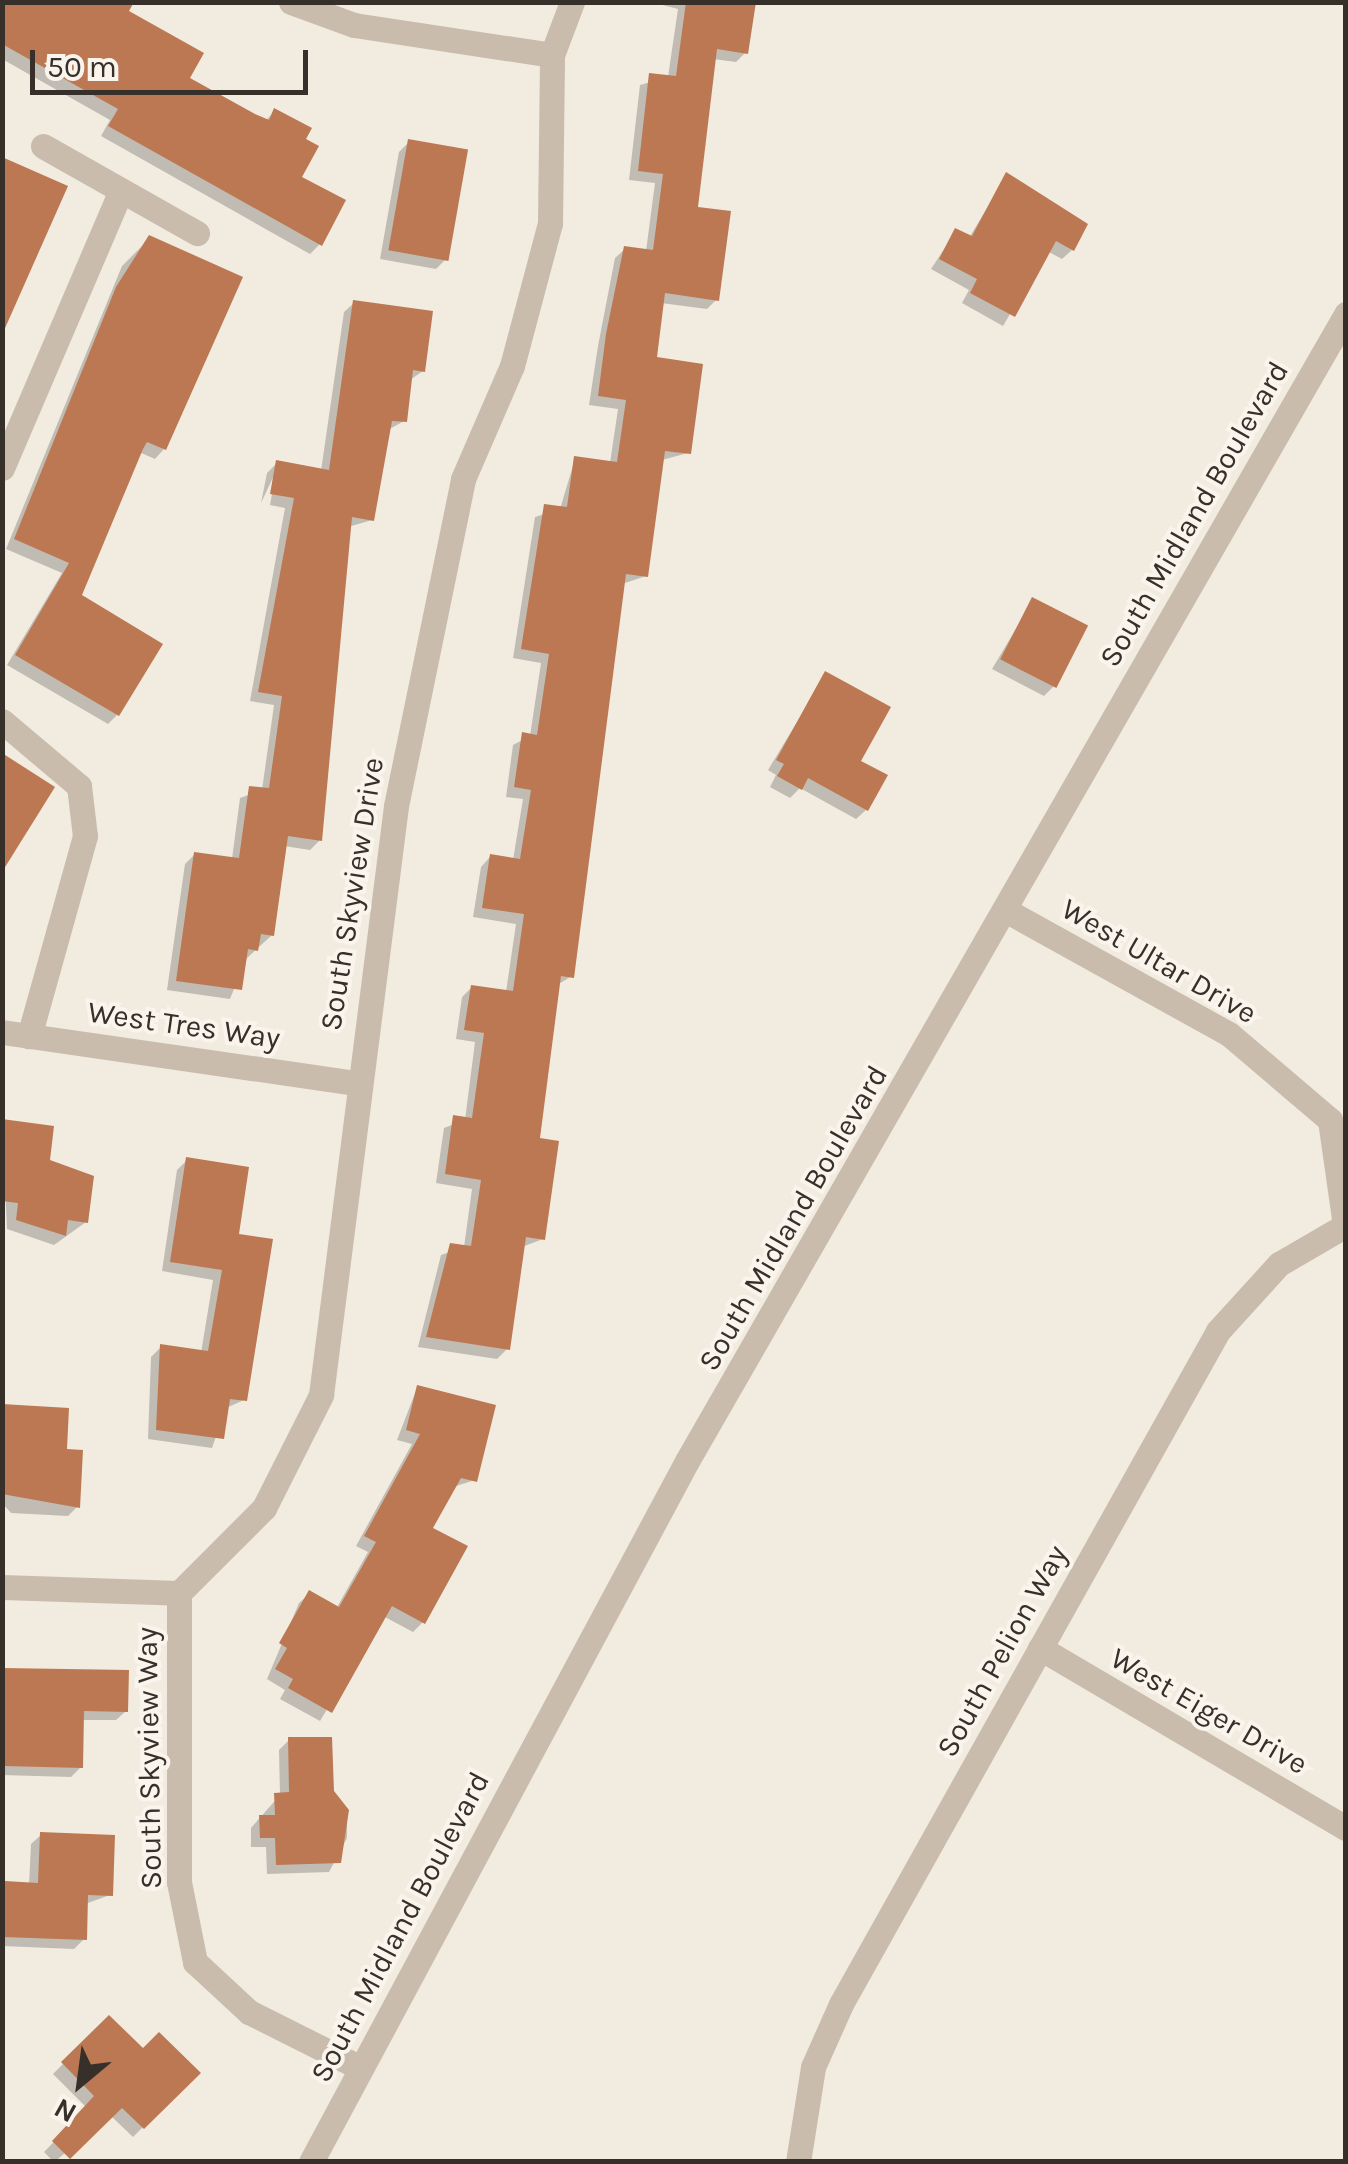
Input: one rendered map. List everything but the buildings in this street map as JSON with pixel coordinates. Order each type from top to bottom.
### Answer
[{"type":"street","points":[[290,2],[354,25],[552,55]]},
{"type":"street","name":"South Skyview Drive","points":[[178,1593],[264,1508],[321,1395],[356,1084],[396,806],[463,479],[512,366],[550,224],[552,55],[572,2]]},
{"type":"street","points":[[42,146],[197,233]]},
{"type":"street","points":[[2,468],[121,190]]},
{"type":"street","name":"South Midland Boulevard","points":[[311,2162],[687,1461],[1007,911],[1346,314]]},
{"type":"street","points":[[2,720],[79,786],[85,836],[29,1036]]},
{"type":"street","name":"West Ultar Drive","points":[[1007,911],[1229,1034],[1330,1120],[1345,1225]]},
{"type":"street","name":"West Tres Way","points":[[2,1032],[356,1084]]},
{"type":"street","name":"South Pelion Way","points":[[798,2162],[813,2067],[841,2004],[1218,1331],[1278,1264],[1345,1225]]},
{"type":"street","points":[[2,1587],[178,1593]]},
{"type":"street","name":"South Skyview Way","points":[[178,1593],[179,1882],[196,1962],[249,2012],[361,2068]]},
{"type":"street","name":"West Eiger Drive","points":[[1040,1648],[1346,1828]]}]
